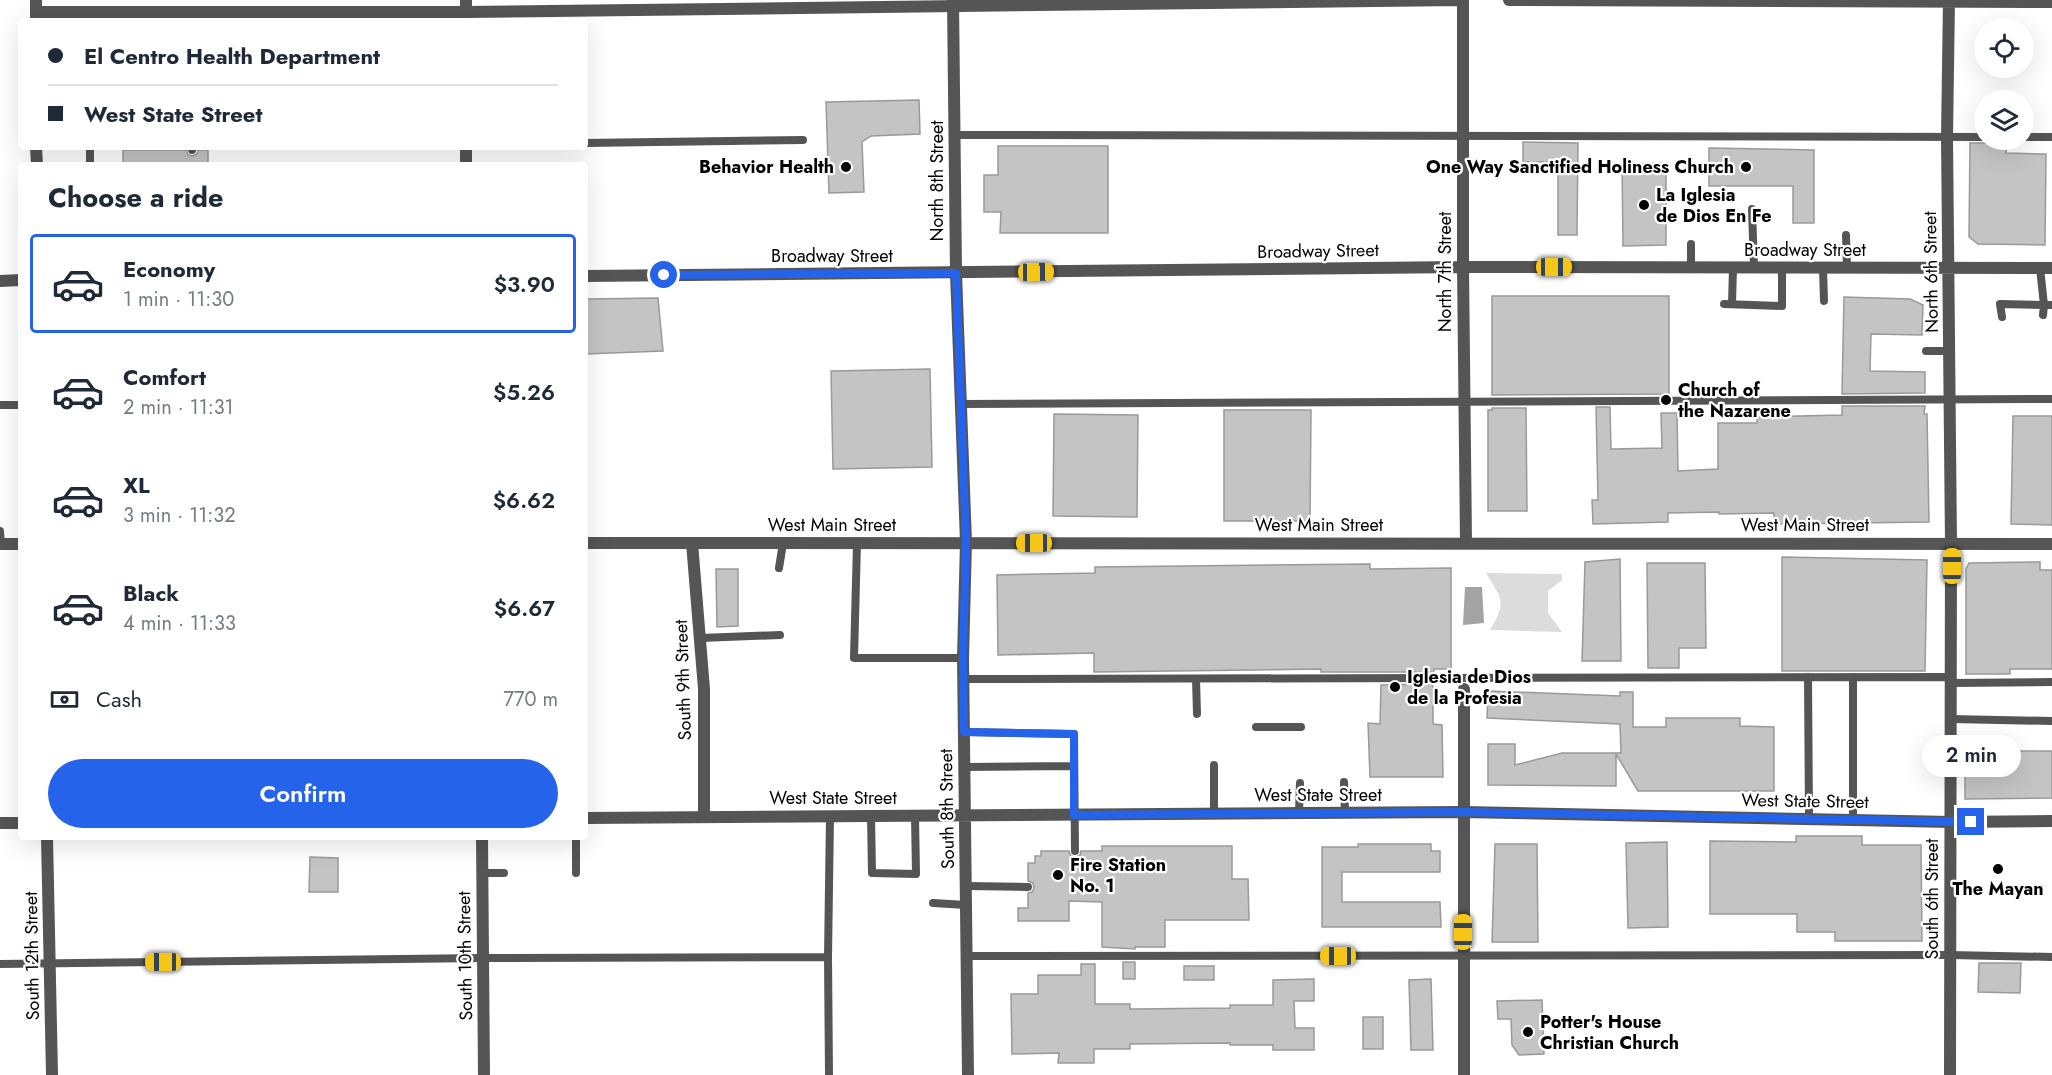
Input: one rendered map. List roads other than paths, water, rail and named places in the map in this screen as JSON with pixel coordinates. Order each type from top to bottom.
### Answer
[{"type":"street","points":[[36,11],[466,11],[809,4],[1461,0]]},
{"type":"street","name":"North 7th Street","points":[[1461,0],[1466,543]]},
{"type":"street","points":[[1509,0],[2052,2]]},
{"type":"street","name":"North 6th Street","points":[[1948,0],[1947,136],[1952,544]]},
{"type":"street","name":"North 8th Street","points":[[953,3],[956,273],[966,542]]},
{"type":"street","name":"Broadway Street","points":[[588,276],[1462,267],[2046,268]]},
{"type":"street","points":[[0,281],[18,280]]},
{"type":"street","points":[[0,540],[18,543]]},
{"type":"street","name":"South 8th Street","points":[[966,542],[963,680],[968,1075]]},
{"type":"street","name":"West Main Street","points":[[588,543],[2052,544]]},
{"type":"street","name":"South 9th Street","points":[[692,543],[704,689],[704,816]]},
{"type":"street","name":"South 6th Street","points":[[1950,1075],[1952,544]]},
{"type":"street","points":[[1464,689],[1462,812],[1464,1075]]},
{"type":"street","name":"West State Street","points":[[588,818],[1462,812],[1951,822],[2052,821]]},
{"type":"street","points":[[0,823],[18,823]]},
{"type":"street","name":"South 12th Street","points":[[47,840],[52,1075]]},
{"type":"street","name":"South 10th Street","points":[[482,840],[484,1075]]},
{"type":"lane","points":[[955,135],[1974,136]]},
{"type":"lane","points":[[2034,136],[2052,136]]},
{"type":"lane","points":[[588,143],[803,140]]},
{"type":"lane","points":[[1752,209],[1754,268]]},
{"type":"lane","points":[[1846,235],[1847,268]]},
{"type":"lane","points":[[1691,244],[1691,268]]},
{"type":"lane","points":[[1733,268],[1728,304],[1782,306],[1782,268]]},
{"type":"lane","points":[[1823,268],[1824,301]]},
{"type":"lane","points":[[2002,317],[2000,304],[2046,308],[2046,268]]},
{"type":"lane","points":[[1926,351],[1950,351]]},
{"type":"lane","points":[[960,404],[2052,399]]},
{"type":"lane","points":[[0,405],[18,405]]},
{"type":"lane","points":[[779,568],[783,543]]},
{"type":"lane","points":[[856,543],[854,658],[963,658]]},
{"type":"lane","points":[[701,638],[780,635]]},
{"type":"lane","points":[[1808,677],[1809,819]]},
{"type":"lane","points":[[1853,677],[1853,820]]},
{"type":"lane","points":[[963,680],[1853,677],[2052,681]]},
{"type":"lane","points":[[1196,679],[1197,714]]},
{"type":"lane","points":[[1951,719],[2052,721]]},
{"type":"lane","points":[[1256,727],[1301,727]]},
{"type":"lane","points":[[964,732],[1074,734],[1075,851]]},
{"type":"lane","points":[[1214,765],[1214,814]]},
{"type":"lane","points":[[964,767],[1074,766]]},
{"type":"lane","points":[[1344,782],[1345,813]]},
{"type":"lane","points":[[1299,813],[1300,783]]},
{"type":"lane","points":[[829,1075],[830,816]]},
{"type":"lane","points":[[871,816],[872,873],[916,874],[915,816]]},
{"type":"lane","points":[[576,840],[576,873]]},
{"type":"lane","points":[[482,873],[504,873]]},
{"type":"lane","points":[[965,886],[1028,887]]},
{"type":"lane","points":[[933,903],[966,905]]},
{"type":"lane","points":[[966,956],[1950,955],[2052,957]]},
{"type":"lane","points":[[0,964],[483,958],[828,957]]},
{"type":"place","name":"Behavior Health","points":[[846,167]]},
{"type":"place","name":"One Way Sanctified Holiness Church","points":[[1746,167]]},
{"type":"place","name":"La Iglesia de Dios En Fe","points":[[1644,205]]},
{"type":"place","name":"Church of the Nazarene","points":[[1666,400]]},
{"type":"place","name":"Iglesia de Dios de la Profesia","points":[[1395,687]]},
{"type":"place","name":"The Mayan","points":[[1998,869]]},
{"type":"place","name":"Fire Station No. 1","points":[[1058,875]]},
{"type":"place","name":"Potter's House Christian Church","points":[[1528,1032]]}]
